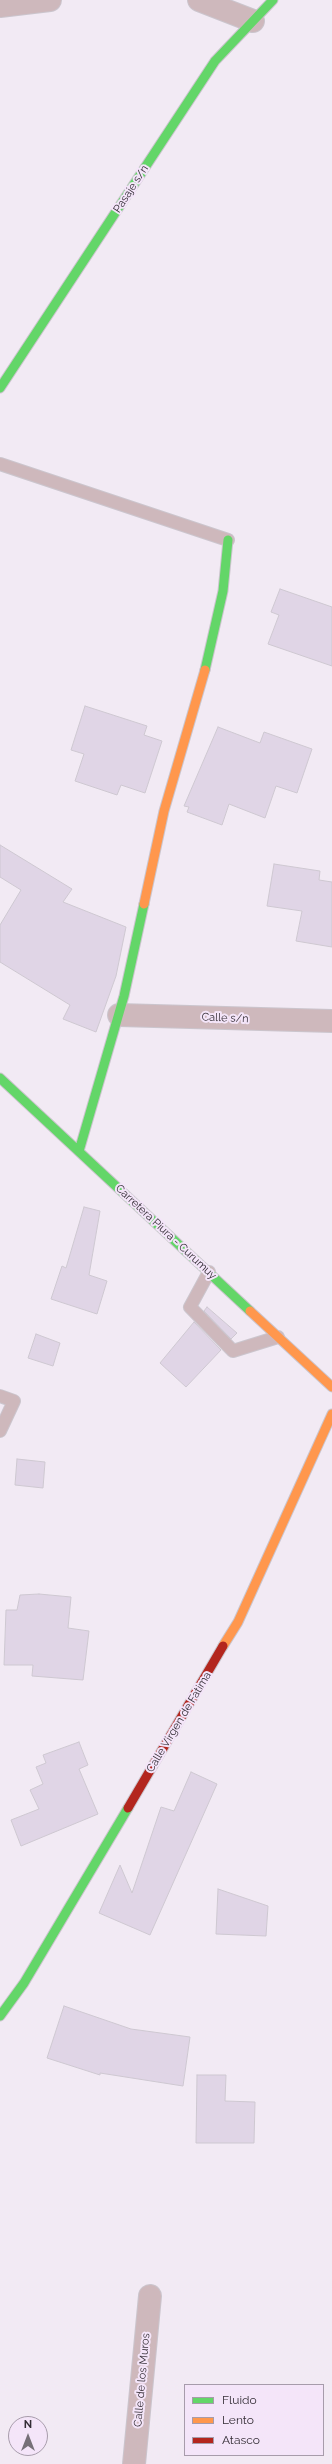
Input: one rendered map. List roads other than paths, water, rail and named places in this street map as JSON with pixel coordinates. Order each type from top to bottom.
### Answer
[{"type":"street","points":[[0,6],[50,0]]},
{"type":"street","points":[[199,0],[253,21]]},
{"type":"street","name":"Pasaje s/n","points":[[0,388],[215,61],[273,0]]},
{"type":"street","points":[[79,1151],[119,1015],[164,811],[211,650],[223,591],[228,540]]},
{"type":"street","name":"Calle s/n","points":[[119,1015],[332,1021]]},
{"type":"street","name":"Carretera Piura - Curumuy","points":[[0,1078],[332,1387]]},
{"type":"street","name":"Calle Virgen de Fatima","points":[[0,2016],[24,1983],[238,1622],[332,1414]]},
{"type":"street","name":"Calle de los Muros","points":[[134,2464],[150,2296]]},
{"type":"lane","points":[[0,464],[228,540]]},
{"type":"lane","points":[[209,1272],[190,1307],[233,1351],[278,1337]]},
{"type":"lane","points":[[0,1396],[14,1401],[0,1431]]}]
